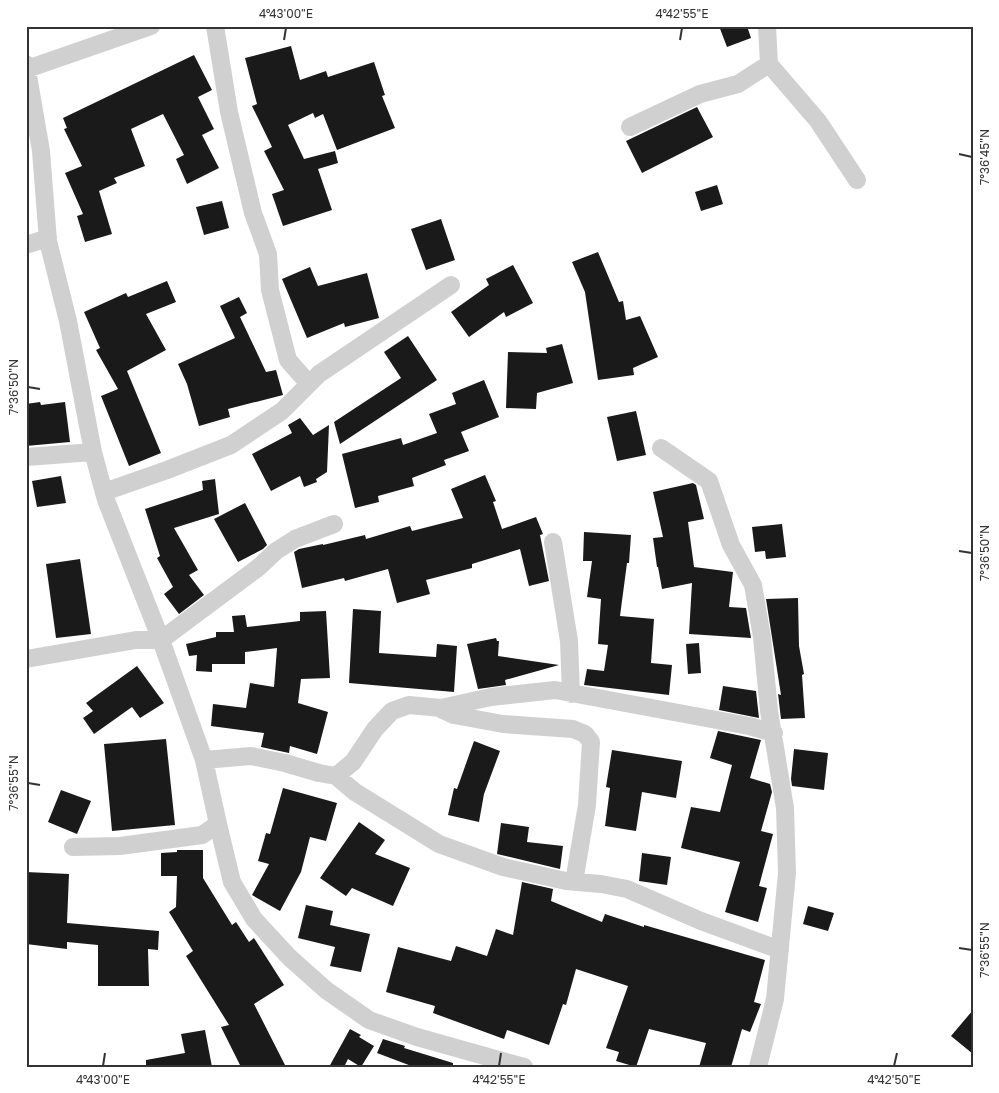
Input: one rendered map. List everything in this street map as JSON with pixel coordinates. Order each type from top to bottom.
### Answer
[{"type":"street","points":[[151,26],[100,45],[27,66],[41,151],[48,238],[68,321],[93,452],[104,492],[161,640],[204,760],[232,882],[254,919],[289,957],[326,990],[369,1020],[524,1067]]},
{"type":"street","points":[[215,26],[229,112],[253,213],[268,254],[270,290],[288,360],[309,384]]},
{"type":"street","points":[[767,26],[769,64],[818,121],[857,180]]},
{"type":"street","points":[[630,127],[700,94],[738,84],[769,64]]},
{"type":"street","points":[[26,245],[48,238]]},
{"type":"street","points":[[104,492],[232,445],[282,411],[319,374],[451,285]]},
{"type":"street","points":[[661,448],[709,482],[731,545],[753,585],[762,637],[769,711],[785,808],[787,873],[775,999],[758,1067]]},
{"type":"street","points":[[26,457],[93,452]]},
{"type":"street","points":[[26,659],[136,640],[161,640],[258,567],[276,550],[295,539],[334,524]]},
{"type":"street","points":[[553,542],[569,641],[571,694]]},
{"type":"street","points":[[336,776],[353,762],[375,729],[392,711],[410,705],[441,708],[491,697],[555,690],[749,726],[774,733]]},
{"type":"street","points":[[441,708],[454,715],[503,724],[573,729],[585,734],[591,742],[587,806],[574,882]]},
{"type":"street","points":[[204,760],[251,756],[336,776],[355,792],[439,844],[503,867],[574,882],[627,889],[701,921],[780,950]]},
{"type":"street","points":[[73,847],[120,846],[202,835],[218,824]]},
{"type":"building","points":[[719,26],[747,26],[751,38],[727,47]]},
{"type":"building","points":[[291,46],[300,80],[326,71],[328,77],[374,62],[385,95],[382,96],[395,128],[337,150],[323,114],[315,118],[313,113],[288,125],[304,159],[335,151],[338,163],[318,169],[332,210],[283,226],[272,194],[284,190],[264,151],[272,147],[252,106],[257,104],[245,58]]},
{"type":"building","points":[[194,55],[212,90],[198,97],[214,129],[202,135],[219,168],[187,184],[176,159],[184,155],[163,114],[131,129],[145,166],[114,178],[117,183],[99,191],[112,234],[85,242],[77,216],[83,214],[65,173],[82,166],[64,129],[67,128],[63,118]]},
{"type":"building","points":[[697,107],[713,137],[642,173],[626,141]]},
{"type":"building","points":[[717,185],[723,204],[701,211],[695,192]]},
{"type":"building","points":[[222,201],[229,228],[204,235],[196,207]]},
{"type":"building","points":[[441,219],[455,260],[426,270],[411,229]]},
{"type":"building","points":[[598,252],[619,302],[623,301],[626,320],[640,316],[658,357],[633,368],[634,375],[598,380],[585,292],[572,262]]},
{"type":"building","points":[[513,265],[533,303],[506,317],[504,312],[469,337],[451,312],[489,285],[486,279]]},
{"type":"building","points":[[310,267],[318,286],[367,273],[379,318],[345,327],[344,323],[307,338],[282,279]]},
{"type":"building","points":[[167,281],[176,302],[146,314],[166,350],[127,371],[161,453],[129,466],[101,396],[118,389],[96,350],[100,348],[84,312],[126,293],[128,297]]},
{"type":"building","points":[[239,297],[247,313],[240,317],[266,372],[276,370],[283,395],[228,409],[230,417],[199,426],[187,384],[178,364],[235,338],[220,306]]},
{"type":"building","points":[[408,336],[437,380],[340,444],[334,422],[401,378],[384,352]]},
{"type":"building","points":[[562,344],[573,383],[537,393],[536,409],[506,408],[508,352],[547,353],[546,348]]},
{"type":"building","points":[[484,380],[499,417],[461,432],[469,451],[444,460],[446,465],[412,478],[414,486],[378,496],[379,502],[355,508],[342,454],[401,438],[403,445],[437,433],[429,414],[456,404],[452,393]]},
{"type":"building","points":[[40,402],[41,405],[65,402],[70,442],[26,446],[26,404]]},
{"type":"building","points":[[636,411],[646,455],[617,461],[607,417]]},
{"type":"building","points":[[300,418],[313,435],[329,425],[327,472],[316,479],[317,482],[304,487],[300,476],[271,491],[252,454],[292,433],[288,425]]},
{"type":"building","points":[[485,475],[496,501],[493,502],[502,529],[536,517],[543,534],[540,535],[549,581],[529,586],[520,549],[472,564],[472,568],[426,580],[430,594],[397,603],[388,569],[345,581],[344,578],[302,588],[294,552],[299,549],[365,535],[366,539],[410,526],[412,531],[463,518],[451,489]]},
{"type":"building","points":[[61,476],[66,503],[37,507],[32,481]]},
{"type":"building","points":[[215,479],[219,514],[174,528],[198,570],[189,575],[204,595],[179,614],[164,594],[173,587],[157,558],[160,556],[145,509],[203,490],[202,481]]},
{"type":"building","points":[[693,483],[696,485],[704,519],[688,522],[694,567],[733,572],[729,607],[746,608],[751,638],[689,634],[692,583],[662,589],[653,538],[663,537],[653,492]]},
{"type":"building","points":[[245,503],[267,545],[238,562],[214,519]]},
{"type":"building","points":[[782,524],[786,557],[766,559],[765,551],[755,552],[752,527]]},
{"type":"building","points":[[584,532],[631,535],[629,563],[627,563],[620,616],[654,619],[651,663],[672,665],[669,695],[584,685],[587,669],[604,671],[608,645],[598,644],[601,599],[587,597],[592,561],[583,561]]},
{"type":"building","points":[[80,559],[91,634],[56,638],[46,564]]},
{"type":"building","points":[[798,598],[799,646],[804,674],[802,675],[805,718],[781,719],[778,694],[781,695],[766,599]]},
{"type":"building","points":[[353,609],[381,611],[379,653],[436,657],[437,644],[457,646],[454,692],[349,683]]},
{"type":"building","points":[[326,611],[330,678],[301,679],[298,703],[328,712],[317,754],[290,746],[289,753],[261,747],[264,733],[211,726],[213,704],[246,708],[250,683],[274,687],[277,648],[245,652],[245,664],[212,664],[212,672],[196,671],[197,655],[189,656],[186,644],[216,637],[216,632],[234,632],[232,616],[245,615],[247,627],[300,621],[300,612]]},
{"type":"building","points":[[496,638],[499,641],[498,656],[559,665],[505,680],[506,685],[478,689],[467,644]]},
{"type":"building","points":[[699,643],[701,673],[688,674],[686,644]]},
{"type":"building","points":[[137,666],[164,703],[140,718],[132,707],[94,734],[83,718],[93,711],[86,703]]},
{"type":"building","points":[[723,686],[756,691],[759,718],[719,710]]},
{"type":"building","points":[[718,731],[761,740],[750,778],[770,784],[772,792],[761,831],[773,834],[759,886],[767,888],[758,922],[725,912],[740,862],[681,848],[691,807],[720,812],[732,765],[710,758]]},
{"type":"building","points":[[166,739],[175,825],[112,831],[104,744]]},
{"type":"building","points":[[474,741],[500,751],[484,794],[479,822],[448,815],[454,788],[457,789]]},
{"type":"building","points":[[794,749],[828,753],[824,790],[792,786]]},
{"type":"building","points":[[612,750],[682,761],[676,798],[642,792],[636,831],[605,826],[610,788],[606,787]]},
{"type":"building","points":[[283,788],[337,803],[326,841],[310,837],[301,872],[280,911],[252,895],[269,864],[258,861],[266,833],[270,834]]},
{"type":"building","points":[[61,790],[91,801],[77,834],[48,822]]},
{"type":"building","points":[[359,822],[385,840],[375,854],[410,868],[393,906],[352,888],[346,896],[320,878]]},
{"type":"building","points":[[501,823],[529,827],[527,842],[563,846],[560,869],[497,854]]},
{"type":"building","points":[[177,850],[203,850],[203,878],[232,925],[236,922],[249,942],[254,938],[284,985],[254,1004],[286,1067],[241,1067],[221,1027],[229,1025],[186,956],[193,951],[169,912],[176,907],[177,876],[161,876],[161,853],[177,852]]},
{"type":"building","points":[[642,853],[671,857],[667,885],[639,881]]},
{"type":"building","points":[[26,872],[69,874],[67,923],[159,931],[158,950],[148,949],[149,986],[98,986],[98,945],[67,942],[67,949],[26,944],[29,909],[26,909]]},
{"type":"building","points":[[522,882],[553,889],[551,901],[602,922],[605,914],[644,927],[644,925],[765,960],[754,1002],[761,1004],[750,1032],[742,1029],[731,1067],[699,1067],[706,1043],[649,1029],[636,1067],[616,1061],[619,1052],[606,1048],[628,986],[576,969],[566,1005],[563,1004],[549,1045],[507,1030],[504,1039],[433,1013],[435,1006],[386,992],[398,947],[451,961],[456,946],[487,956],[496,929],[513,935]]},
{"type":"building","points":[[306,905],[333,911],[330,925],[370,934],[361,972],[330,966],[335,947],[298,938]]},
{"type":"building","points":[[808,906],[834,913],[828,931],[803,924]]},
{"type":"building","points":[[973,1010],[973,1054],[951,1036]]},
{"type":"building","points":[[350,1029],[374,1046],[361,1067],[348,1059],[344,1067],[329,1067]]},
{"type":"building","points":[[205,1030],[212,1067],[146,1067],[146,1060],[185,1053],[181,1034]]},
{"type":"building","points":[[383,1039],[405,1046],[404,1048],[453,1063],[453,1067],[414,1067],[377,1053]]}]
